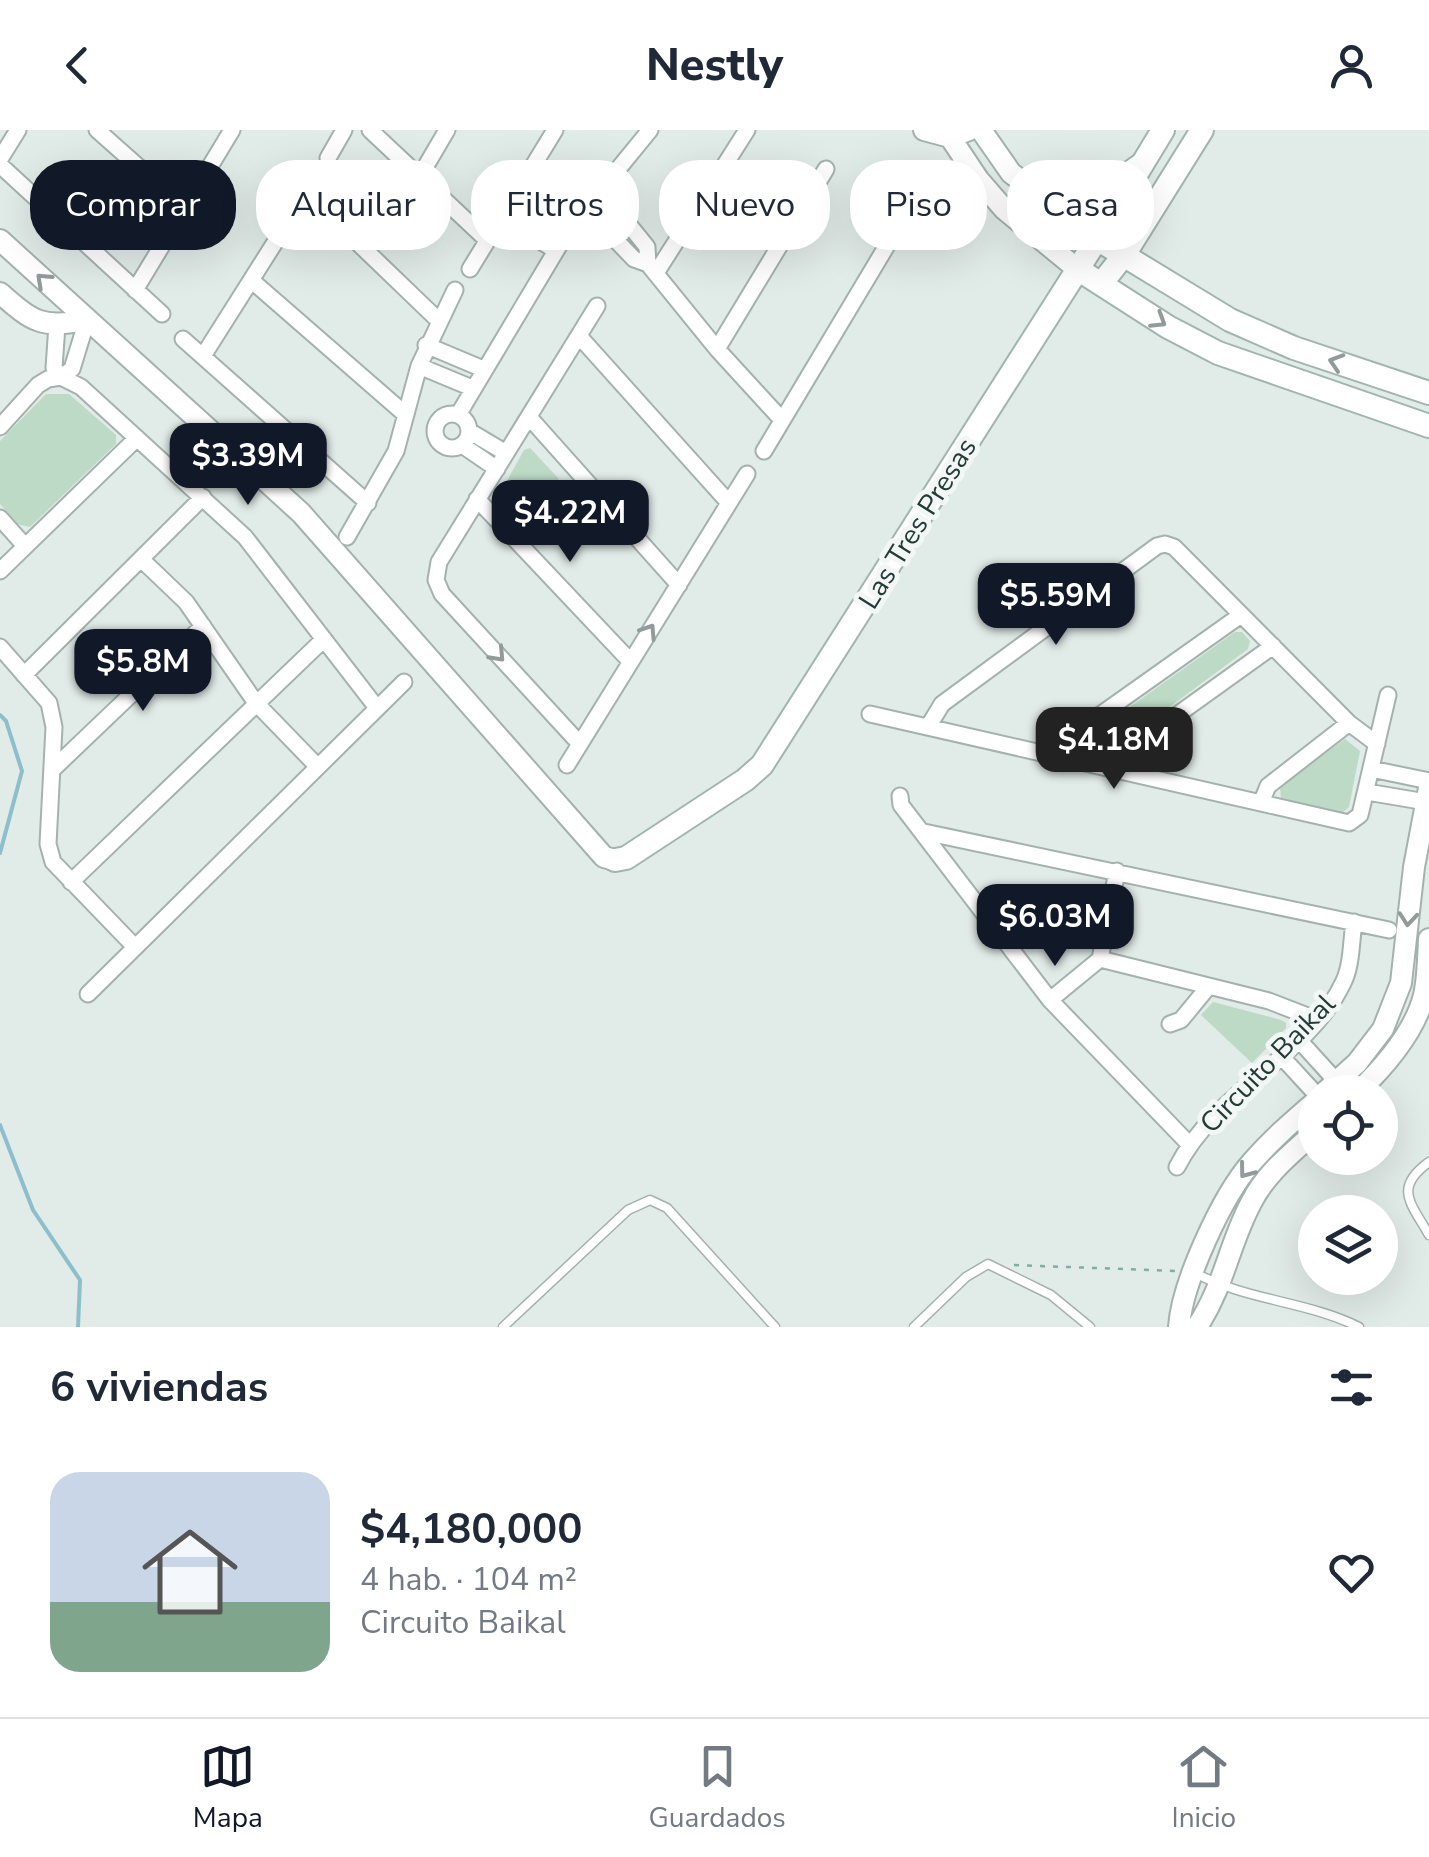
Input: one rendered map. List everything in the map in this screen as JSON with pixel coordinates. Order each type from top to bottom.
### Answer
[{"type":"main road","name":"Las Tres Presas","points":[[1145,160],[1163,130]]},
{"type":"main road","points":[[1101,284],[1124,255],[1202,130]]},
{"type":"main road","name":"Las Tres Presas","points":[[615,860],[626,858],[762,765],[1089,250]]},
{"type":"main road","points":[[1116,250],[1186,295],[1262,334],[1429,393]]},
{"type":"main road","points":[[1076,268],[1168,327],[1218,353],[1429,426]]},
{"type":"street","points":[[18,130],[0,162],[162,314]]},
{"type":"street","points":[[97,130],[130,160]]},
{"type":"street","points":[[215,160],[232,130]]},
{"type":"street","points":[[328,158],[344,130]]},
{"type":"street","points":[[370,130],[403,160]]},
{"type":"street","points":[[429,160],[446,130]]},
{"type":"street","points":[[536,160],[554,130]]},
{"type":"street","points":[[625,160],[650,130]]},
{"type":"street","points":[[652,268],[747,130]]},
{"type":"street","points":[[924,130],[960,134],[970,160]]},
{"type":"street","points":[[981,130],[1007,166]]},
{"type":"street","points":[[987,172],[1002,160]]},
{"type":"street","points":[[987,189],[1004,209],[1076,268]]},
{"type":"street","points":[[451,206],[471,225]]},
{"type":"street","points":[[639,237],[647,247],[652,268],[716,349],[782,420]]},
{"type":"street","points":[[0,241],[301,513],[604,857],[615,860]]},
{"type":"street","points":[[135,290],[160,250]]},
{"type":"street","points":[[203,356],[270,250]]},
{"type":"street","points":[[366,250],[438,320]]},
{"type":"street","points":[[470,269],[481,250]]},
{"type":"street","points":[[458,415],[555,250]]},
{"type":"street","points":[[625,250],[652,268]]},
{"type":"street","points":[[716,349],[776,250]]},
{"type":"street","points":[[764,451],[885,250]]},
{"type":"street","points":[[251,280],[406,414]]},
{"type":"street","points":[[346,537],[396,451],[418,366],[455,290]]},
{"type":"street","points":[[0,293],[30,319],[58,325],[87,320]]},
{"type":"street","points":[[579,743],[442,594],[436,580],[439,562],[597,306]]},
{"type":"street","points":[[0,427],[38,384],[72,369],[87,320]]},
{"type":"street","points":[[58,325],[54,368],[61,377],[81,387],[246,536],[378,708]]},
{"type":"street","points":[[579,336],[728,503]]},
{"type":"street","points":[[184,338],[368,503]]},
{"type":"street","points":[[426,346],[482,370]]},
{"type":"street","points":[[418,366],[472,388]]},
{"type":"street","points":[[496,469],[465,438],[466,421],[458,415],[442,418],[436,433],[445,446],[465,438],[506,454]]},
{"type":"street","points":[[528,417],[679,585]]},
{"type":"street","points":[[0,570],[137,438]]},
{"type":"street","points":[[566,765],[747,474]]},
{"type":"street","points":[[24,675],[202,498]]},
{"type":"street","points":[[478,500],[630,661]]},
{"type":"street","points":[[0,518],[25,546]]},
{"type":"street","points":[[928,727],[942,704],[1156,546],[1165,544],[1174,547],[1350,723],[1376,744]]},
{"type":"street","points":[[141,559],[186,602],[256,703],[318,766]]},
{"type":"street","points":[[1061,758],[1076,732],[1242,615]]},
{"type":"street","points":[[52,770],[203,626]]},
{"type":"street","points":[[72,882],[324,638]]},
{"type":"street","points":[[1118,770],[1130,748],[1273,646]]},
{"type":"street","points":[[0,647],[49,703],[54,728],[48,844],[53,862],[135,947]]},
{"type":"street","points":[[88,994],[404,682]]},
{"type":"street","points":[[870,714],[1349,823],[1360,815],[1388,696]]},
{"type":"street","points":[[1261,803],[1268,786],[1350,723]]},
{"type":"street","points":[[1370,770],[1428,790]]},
{"type":"street","points":[[1366,792],[1428,790]]},
{"type":"street","points":[[1344,1075],[1357,1063],[1390,1015],[1401,983],[1414,867],[1428,790]]},
{"type":"street","name":"Circuito Baikal","points":[[900,796],[902,805],[1050,1000],[1189,1144]]},
{"type":"street","points":[[924,832],[1390,930]]},
{"type":"street","points":[[1050,1000],[1100,959],[1116,871]]},
{"type":"street","name":"Circuito Baikal","points":[[1177,1166],[1189,1144],[1218,1109],[1318,1020],[1348,972],[1354,922]]},
{"type":"street","points":[[1375,1075],[1422,1008],[1429,939]]},
{"type":"street","points":[[1100,959],[1269,1001],[1318,1020]]},
{"type":"street","points":[[1401,983],[1422,1008]]},
{"type":"street","points":[[1170,1024],[1181,1020],[1209,986]]},
{"type":"street","points":[[1390,1015],[1422,1008]]},
{"type":"street","points":[[1298,1039],[1323,1075]]},
{"type":"street","points":[[1281,1056],[1298,1075]]},
{"type":"street","points":[[1179,1327],[1192,1271],[1239,1178],[1298,1117]]},
{"type":"street","points":[[1182,1301],[1202,1320],[1220,1286],[1252,1199],[1280,1162],[1298,1147]]},
{"type":"lane","points":[[1429,1162],[1414,1173],[1407,1185],[1409,1199],[1429,1235]]},
{"type":"lane","points":[[502,1327],[628,1210],[650,1200],[667,1208],[775,1327]]},
{"type":"lane","points":[[914,1327],[966,1277],[988,1264],[1051,1295],[1090,1327]]},
{"type":"lane","points":[[1192,1271],[1220,1286],[1334,1316],[1359,1327]]},
{"type":"lane","points":[[755,1327],[765,1317]]},
{"type":"path","points":[[988,1264],[1192,1271]]},
{"type":"green space","points":[[46,394],[69,394],[116,435],[116,444],[30,527],[17,524],[0,504],[0,441]]},
{"type":"green space","points":[[530,448],[559,479],[510,522],[496,507],[497,499],[524,450]]},
{"type":"green space","points":[[1235,632],[1242,632],[1250,641],[1248,649],[1099,759],[1082,752],[1082,741]]},
{"type":"green space","points":[[1345,739],[1360,751],[1349,807],[1342,813],[1281,798],[1280,786]]},
{"type":"green space","points":[[1213,1002],[1281,1020],[1286,1028],[1252,1063],[1201,1015]]},
{"type":"waterway","points":[[0,715],[6,721],[22,771],[0,853]]},
{"type":"waterway","points":[[0,1125],[33,1210],[80,1280],[78,1327]]}]
